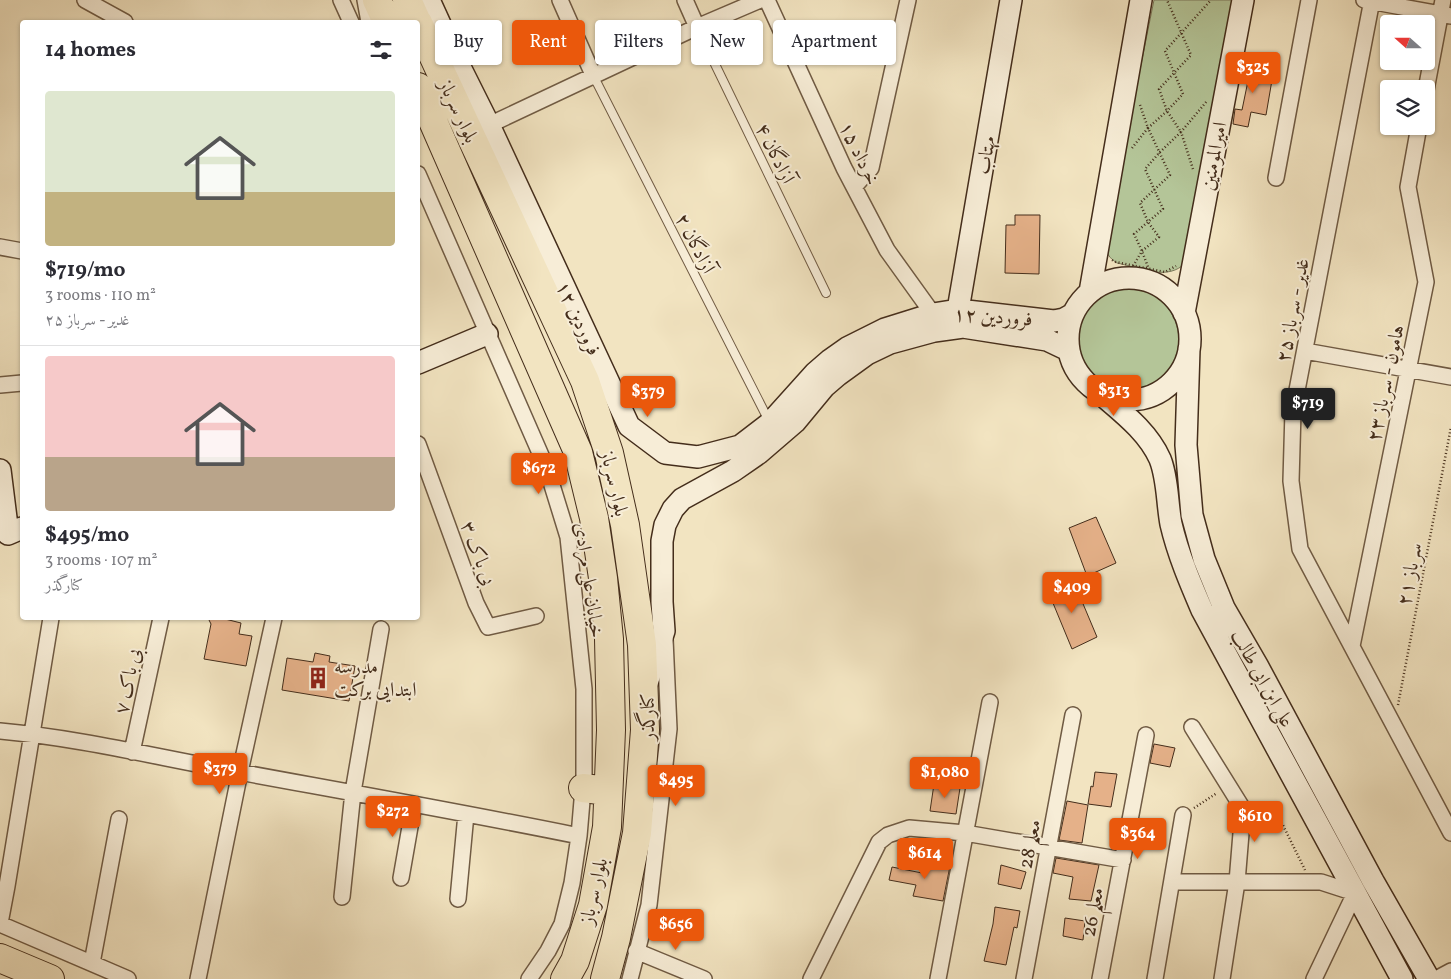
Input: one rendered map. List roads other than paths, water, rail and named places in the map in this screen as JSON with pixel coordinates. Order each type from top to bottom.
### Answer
[{"type":"highway","points":[[377,0],[387,20]]},
{"type":"highway","name":"بلوار سرباز","points":[[407,0],[416,20]]},
{"type":"highway","name":"بلوار سرباز","points":[[420,29],[585,381],[609,452],[625,525],[642,644],[645,730],[638,833],[616,938],[605,979]]},
{"type":"highway","name":"بلوار سرباز","points":[[420,92],[578,452],[594,518],[608,630],[611,730],[596,789],[607,827],[593,905],[575,961],[565,979]]},
{"type":"highway","points":[[638,833],[656,857]]},
{"type":"highway","points":[[0,958],[50,979]]},
{"type":"street","points":[[85,0],[120,20]]},
{"type":"street","points":[[341,0],[350,20]]},
{"type":"street","points":[[365,0],[369,20]]},
{"type":"street","name":"۱۲ فروردین","points":[[430,0],[439,20]]},
{"type":"street","points":[[560,0],[594,77]]},
{"type":"street","points":[[685,0],[694,20]]},
{"type":"street","points":[[713,20],[760,0]]},
{"type":"street","name":"۱۵ خرداد","points":[[768,0],[854,187],[887,250],[934,322]]},
{"type":"street","points":[[854,187],[871,168],[908,0]]},
{"type":"street","name":"مهتاب","points":[[958,310],[1011,0]]},
{"type":"street","points":[[1090,292],[1141,0]]},
{"type":"street","name":"امیرالمومنین","points":[[1184,313],[1243,0]]},
{"type":"street","points":[[1276,178],[1310,0]]},
{"type":"street","points":[[1369,0],[1445,10],[1428,80]]},
{"type":"street","name":"غدیر - سرباز ۲۵","points":[[1369,0],[1293,411],[1290,481],[1300,549],[1451,834]]},
{"type":"street","points":[[420,28],[435,41]]},
{"type":"street","points":[[490,125],[691,30]]},
{"type":"street","name":"۱۲ فروردین","points":[[459,65],[490,125],[629,426],[665,453],[698,457],[740,446],[770,423],[816,373],[846,348],[885,329],[934,322],[1047,340],[1068,350]]},
{"type":"street","name":"هامون - سرباز ۲۳","points":[[1352,646],[1426,282],[1408,187],[1418,135]]},
{"type":"street","name":"خیابان علی مرادی","points":[[420,179],[547,469],[568,538],[596,789],[579,836],[572,883],[562,924],[548,951],[529,979]]},
{"type":"street","points":[[0,247],[20,251]]},
{"type":"street","points":[[1126,278],[1154,283],[1166,290],[1184,313],[1189,331],[1189,350],[1183,368],[1172,383],[1156,394],[1138,400],[1119,400],[1101,394],[1086,383],[1074,368],[1068,350],[1068,332],[1073,314],[1080,302],[1090,292],[1107,282],[1126,278]]},
{"type":"street","name":"۱۲ فروردین","points":[[644,692],[664,631],[662,541],[665,525],[673,509],[682,499],[733,471],[759,453],[795,422],[824,387],[867,354],[958,310],[1054,320],[1064,319],[1073,314]]},
{"type":"street","points":[[420,362],[487,334]]},
{"type":"street","name":"علی ابن ابی طالب","points":[[1189,350],[1186,445],[1192,515],[1204,559],[1224,608],[1257,665],[1373,881],[1429,979]]},
{"type":"street","points":[[1305,351],[1451,377]]},
{"type":"street","points":[[0,385],[20,383]]},
{"type":"street","name":"علی ابن ابی طالب","points":[[1101,394],[1138,427],[1160,460],[1172,524],[1185,570],[1202,610],[1402,979]]},
{"type":"street","name":"بی باک ۳","points":[[420,450],[476,604],[488,627],[536,616]]},
{"type":"street","points":[[0,470],[2,506],[10,536]]},
{"type":"street","points":[[51,620],[4,885],[0,923],[128,979]]},
{"type":"street","name":"بی باک ۷","points":[[132,752],[161,620]]},
{"type":"street","points":[[198,979],[240,772],[274,620]]},
{"type":"street","points":[[342,896],[353,792],[381,629]]},
{"type":"street","name":"کنارگذر","points":[[630,979],[649,905],[656,857],[669,729],[664,631]]},
{"type":"street","points":[[938,979],[990,702]]},
{"type":"street","name":"معلم 28","points":[[1024,979],[1073,716]]},
{"type":"street","points":[[1192,727],[1243,809],[1237,882],[1222,979]]},
{"type":"street","points":[[0,731],[32,734],[353,792],[579,836]]},
{"type":"street","name":"معلم 26","points":[[1100,979],[1146,735]]},
{"type":"street","points":[[401,878],[414,804]]},
{"type":"street","points":[[458,899],[466,814]]},
{"type":"street","points":[[1155,979],[1183,815]]},
{"type":"street","points":[[92,963],[119,819]]},
{"type":"street","points":[[810,979],[879,842],[888,835],[909,828],[965,833],[1123,860]]},
{"type":"street","points":[[1314,979],[1355,893],[1373,881]]},
{"type":"street","points":[[1172,882],[1322,882],[1355,893]]},
{"type":"street","points":[[636,951],[704,979]]},
{"type":"street","points":[[1436,979],[1451,971]]},
{"type":"lane","name":"آزادگان ۴","points":[[715,65],[826,293]]},
{"type":"lane","name":"آزادگان ۲","points":[[594,77],[770,423]]},
{"type":"place","name":"مدرسه ابتدایی برکت","points":[[318,678]]}]
